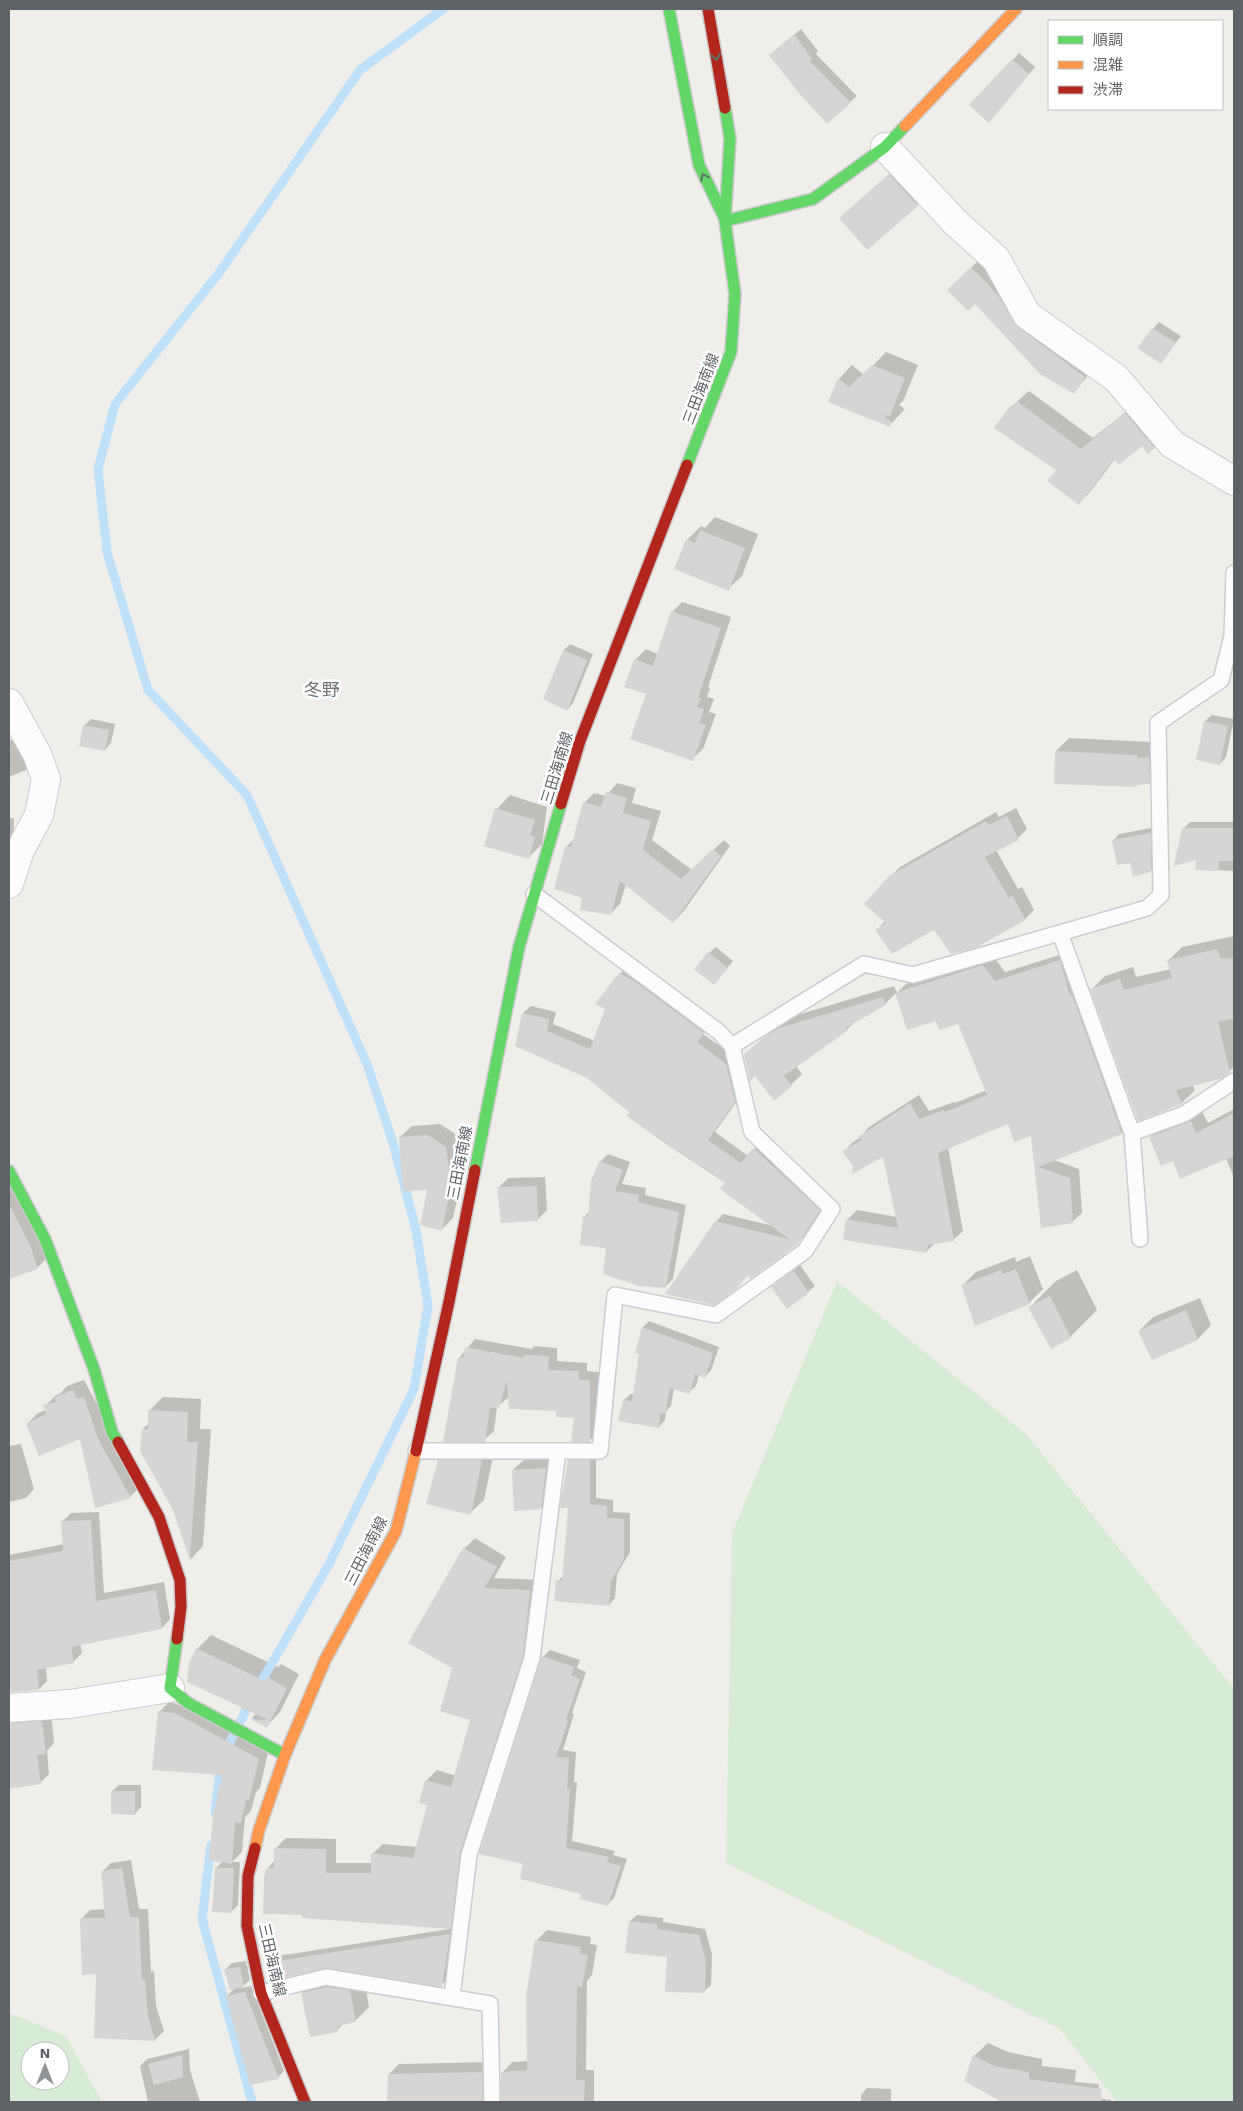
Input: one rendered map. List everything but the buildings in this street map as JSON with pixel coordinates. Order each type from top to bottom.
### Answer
[{"type":"main road","name":"三田海南線","points":[[670,9],[699,165],[725,221]]},
{"type":"main road","name":"三田海南線","points":[[305,2102],[261,1993],[247,1926],[248,1876],[259,1830],[285,1754],[325,1660],[396,1532],[449,1302],[519,947],[534,894],[580,741],[731,352],[736,294],[725,221],[730,138],[708,9]]},
{"type":"main road","points":[[725,221],[813,199],[886,147],[1016,9]]},
{"type":"main road","points":[[9,1171],[45,1238],[94,1369],[112,1432],[159,1517],[180,1580],[181,1607],[170,1688],[188,1703],[285,1754]]},
{"type":"street","points":[[886,147],[956,223],[996,259],[1027,315],[1116,378],[1172,444],[1234,481]]},
{"type":"street","points":[[9,702],[37,754],[46,779],[39,816],[20,850],[9,884]]},
{"type":"street","points":[[9,1708],[70,1704],[170,1688]]},
{"type":"lane","points":[[732,1046],[864,964],[913,975],[1147,908],[1161,895],[1158,722],[1221,680],[1232,636],[1234,573]]},
{"type":"lane","points":[[416,1451],[600,1451],[614,1295],[716,1315],[805,1251],[832,1209],[752,1132],[732,1046],[718,1032],[534,894]]},
{"type":"lane","points":[[1060,933],[1132,1133],[1140,1239]]},
{"type":"lane","points":[[1132,1133],[1184,1114],[1234,1081]]},
{"type":"lane","points":[[452,1997],[469,1855],[532,1658],[558,1451]]},
{"type":"lane","points":[[261,1993],[326,1977],[490,2004],[492,2102]]},
{"type":"green space","points":[[837,1281],[1026,1434],[1234,1689],[1234,2102],[1117,2102],[1060,2029],[726,1863],[732,1533]]},
{"type":"green space","points":[[9,2013],[66,2036],[69,2041],[20,2041],[20,2091],[70,2091],[70,2043],[102,2102],[9,2102]]},
{"type":"waterway","points":[[257,1689],[328,1566],[414,1389],[428,1306],[416,1230],[393,1143],[367,1064],[247,795],[148,690],[107,552],[98,469],[115,404],[219,273],[360,70],[443,9]]},
{"type":"waterway","points":[[215,1812],[221,1760],[251,1700]]},
{"type":"waterway","points":[[211,1845],[202,1919],[252,2102]]},
{"type":"traffic: fast","points":[[669,9],[699,165],[724,217]]},
{"type":"traffic: fast","points":[[687,465],[731,352],[735,294],[725,221],[730,138],[725,108]]},
{"type":"traffic: fast","points":[[725,221],[813,199],[885,147],[905,126]]},
{"type":"traffic: fast","points":[[475,1170],[519,947],[561,804]]},
{"type":"traffic: fast","points":[[9,1171],[45,1239],[94,1369],[112,1432],[118,1442]]},
{"type":"traffic: fast","points":[[177,1639],[170,1688],[188,1703],[285,1755]]},
{"type":"traffic: slow","points":[[905,126],[1016,9]]},
{"type":"traffic: slow","points":[[255,1848],[259,1830],[285,1755],[325,1660],[396,1531],[416,1451]]},
{"type":"traffic: jam","points":[[708,9],[725,108]]},
{"type":"traffic: jam","points":[[561,804],[580,741],[687,465]]},
{"type":"traffic: jam","points":[[416,1451],[449,1302],[475,1170]]},
{"type":"traffic: jam","points":[[118,1442],[159,1517],[180,1580],[181,1607],[177,1639]]},
{"type":"traffic: jam","points":[[255,1848],[248,1876],[247,1926],[261,1993],[305,2102]]},
{"type":"district","name":"冬野","points":[[322,690]]}]
